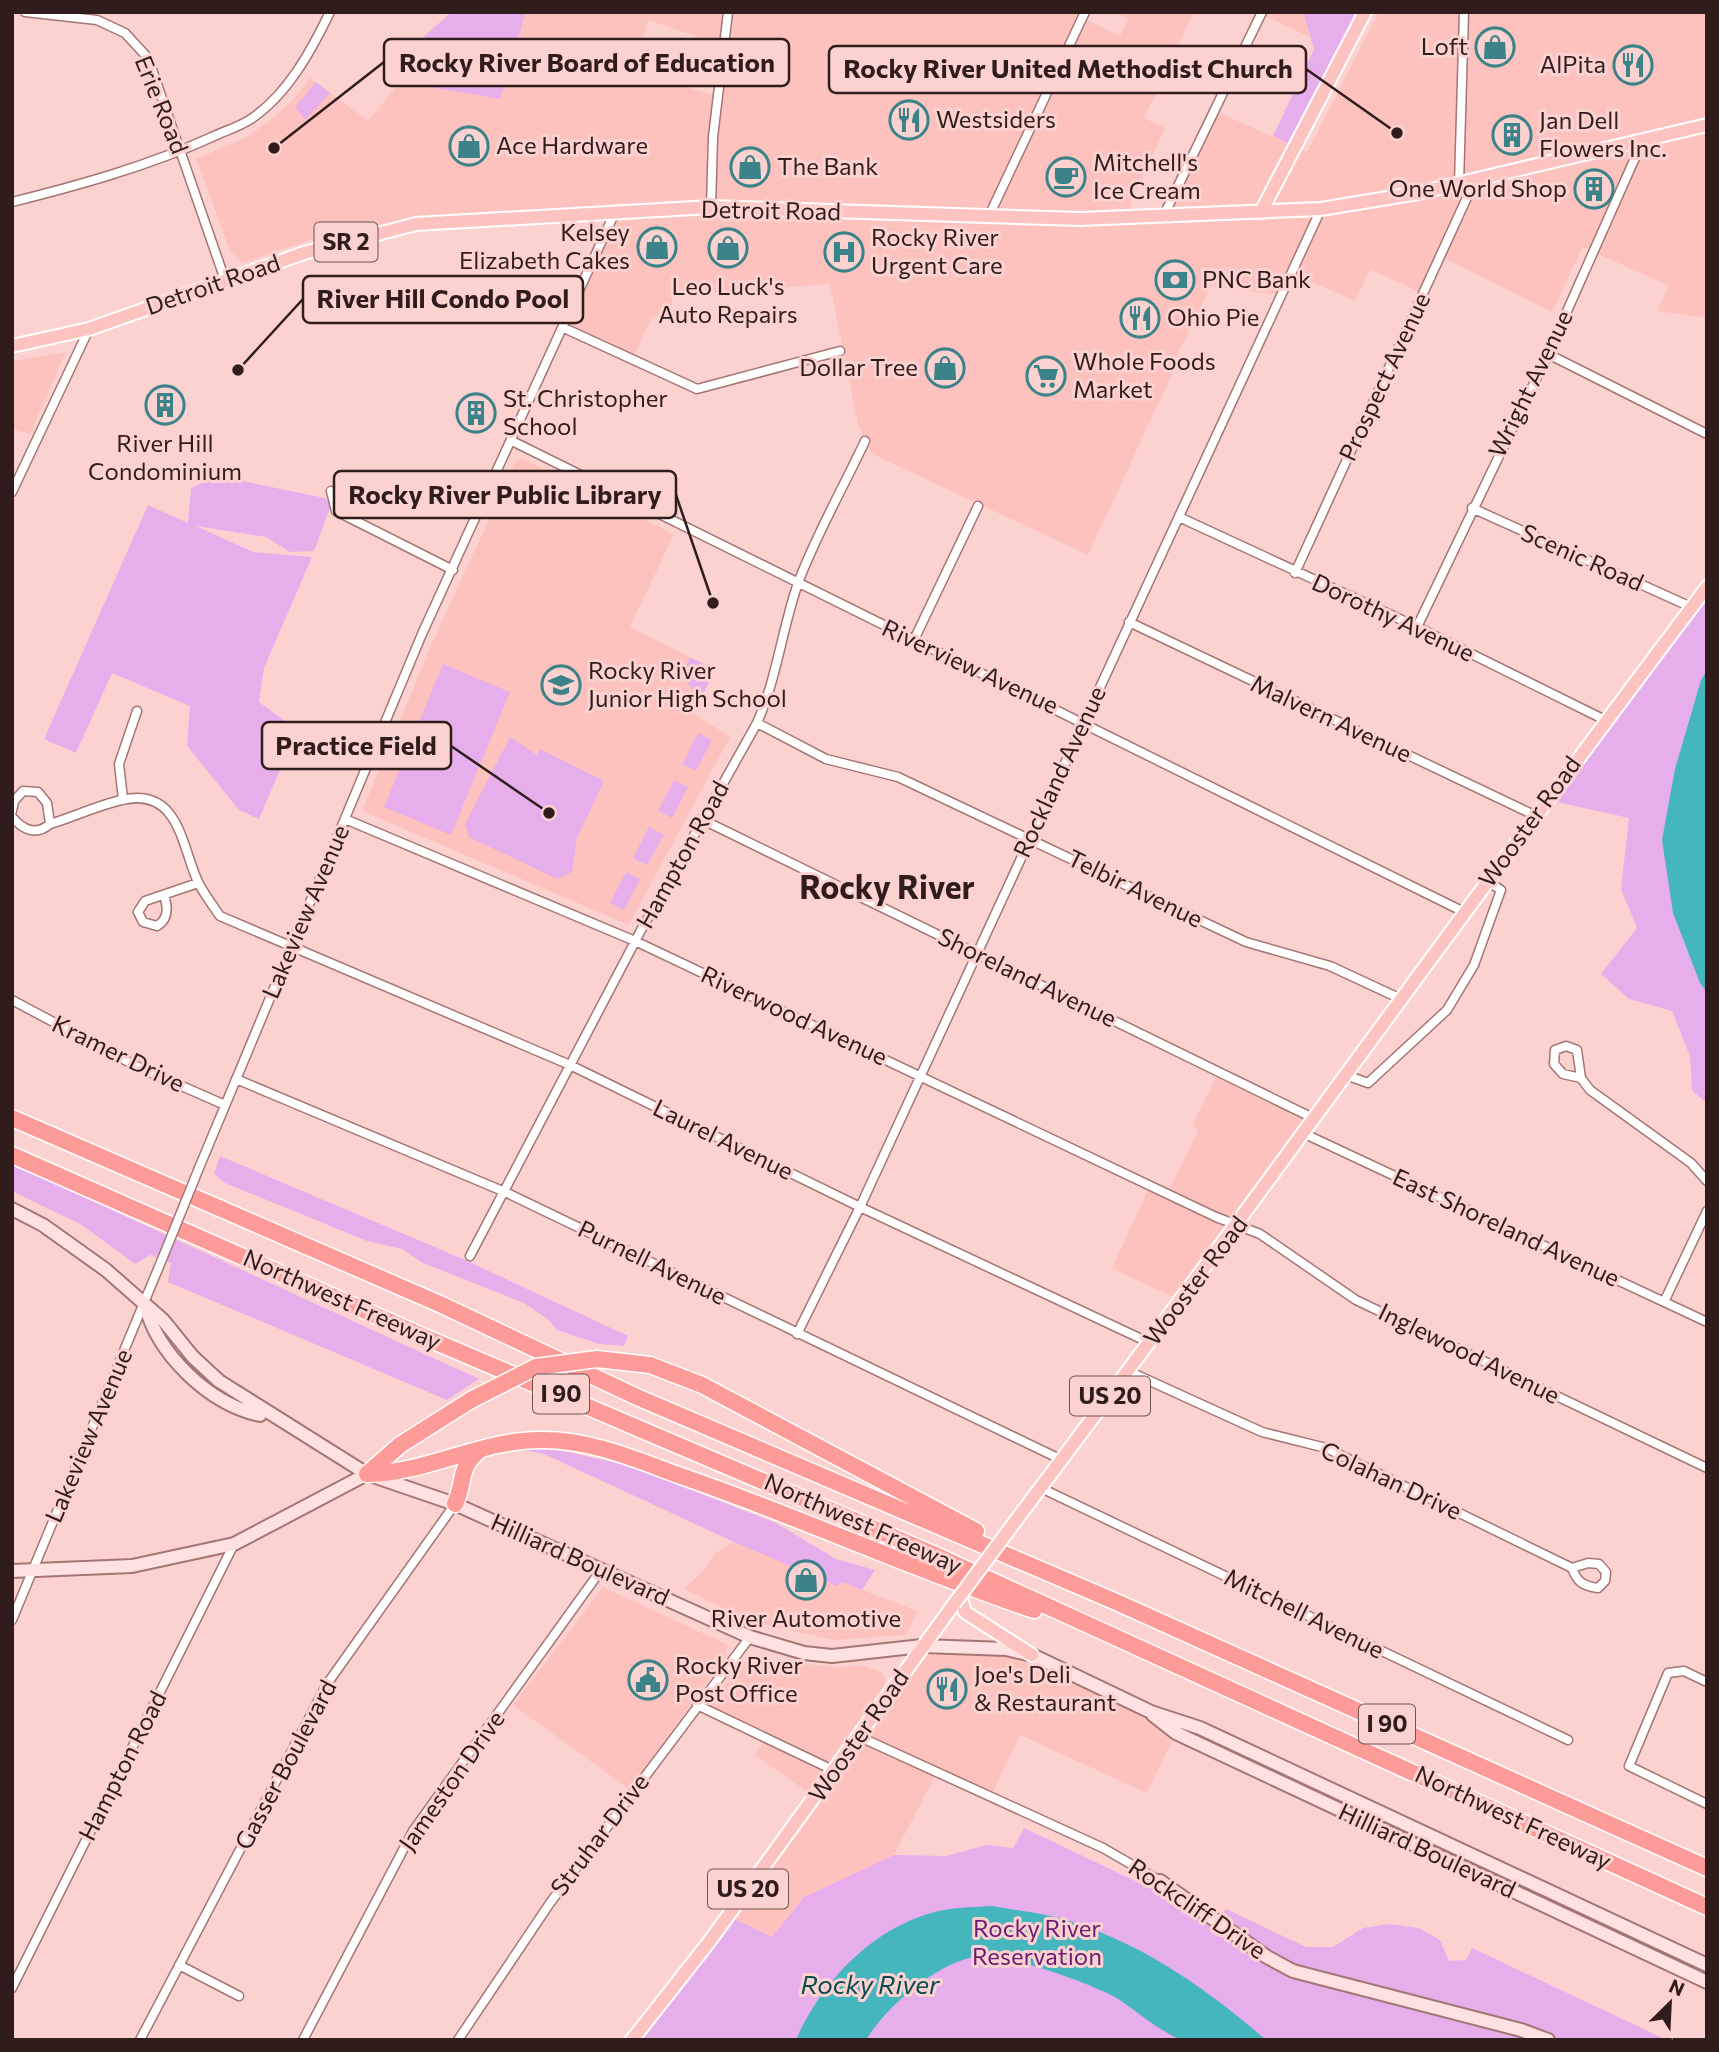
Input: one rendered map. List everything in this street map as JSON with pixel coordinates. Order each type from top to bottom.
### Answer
[{"type":"highway","name":"Northwest Freeway","points":[[12,1118],[442,1305],[637,1397],[1068,1581],[1707,1868]]},
{"type":"highway","name":"Northwest Freeway","points":[[12,1155],[429,1339],[920,1548],[1707,1907]]},
{"type":"highway","points":[[368,1474],[400,1445],[471,1400],[536,1367],[597,1359],[650,1365],[702,1385],[1068,1581]]},
{"type":"highway","points":[[368,1474],[398,1473],[493,1444],[544,1440],[595,1446],[728,1492],[945,1580],[1109,1635]]},
{"type":"highway","points":[[455,1504],[462,1489],[461,1475],[467,1462],[493,1444]]},
{"type":"main road","points":[[1261,212],[1365,12]]},
{"type":"main road","name":"Detroit Road","points":[[12,346],[89,329],[304,253],[416,224],[710,207],[1080,219],[1321,209],[1391,199],[1707,125]]},
{"type":"main road","name":"Wooster Road","points":[[632,2040],[835,1771],[922,1646],[959,1604],[1017,1519],[1239,1224],[1534,815],[1707,587]]},
{"type":"main road","name":"Hilliard Boulevard","points":[[12,1209],[43,1224],[78,1248],[145,1304],[193,1357],[219,1381],[368,1474],[455,1504],[750,1637],[804,1653],[832,1657],[922,1646],[1006,1649],[1032,1656],[1151,1712],[1200,1728],[1707,1965]]},
{"type":"main road","points":[[12,1571],[32,1573],[132,1566],[234,1544],[368,1474]]},
{"type":"main road","points":[[959,1604],[1032,1656]]},
{"type":"main road","name":"Hilliard Boulevard","points":[[1151,1712],[1176,1733],[1707,1982]]},
{"type":"main road","name":"Rockcliff Drive","points":[[1160,1881],[1267,1957],[1293,1971],[1521,2030],[1548,2040]]},
{"type":"street","name":"Erie Road","points":[[24,12],[61,13],[97,20],[125,33],[148,58],[225,280]]},
{"type":"street","points":[[12,202],[62,190],[181,151],[250,119],[268,104],[312,50],[330,12]]},
{"type":"street","points":[[710,207],[713,137],[728,12]]},
{"type":"street","points":[[988,218],[1085,12]]},
{"type":"street","points":[[1164,215],[1262,12]]},
{"type":"street","points":[[1459,184],[1464,12]]},
{"type":"street","name":"Wright Avenue","points":[[1417,627],[1548,354],[1643,140]]},
{"type":"street","name":"Prospect Avenue","points":[[1295,573],[1475,180]]},
{"type":"street","name":"Rockland Avenue","points":[[797,1334],[860,1207],[918,1075],[1321,209]]},
{"type":"street","name":"Lakeview Avenue","points":[[12,1620],[422,634],[615,212]]},
{"type":"street","points":[[564,328],[697,389],[840,351]]},
{"type":"street","points":[[12,492],[89,329]]},
{"type":"street","points":[[1548,354],[1707,434]]},
{"type":"street","name":"Riverview Avenue","points":[[512,441],[914,642],[1083,721],[1464,912]]},
{"type":"street","name":"Hampton Road","points":[[470,1256],[635,941],[757,723],[770,694],[778,653],[799,583],[866,441]]},
{"type":"street","points":[[331,491],[336,511],[453,570]]},
{"type":"street","points":[[914,642],[978,506]]},
{"type":"street","name":"Scenic Road","points":[[1472,508],[1691,607]]},
{"type":"street","name":"Dorothy Avenue","points":[[1179,517],[1295,573],[1417,627],[1605,720]]},
{"type":"street","name":"Malvern Avenue","points":[[1129,622],[1534,815]]},
{"type":"street","points":[[12,817],[20,826],[32,831],[43,830],[50,824],[123,799],[119,764],[137,711]]},
{"type":"street","name":"Telbir Avenue","points":[[757,723],[826,759],[898,777],[1246,942],[1330,966],[1401,999]]},
{"type":"street","points":[[12,811],[15,801],[23,792],[38,792],[47,803],[50,824]]},
{"type":"street","name":"Laurel Avenue","points":[[123,799],[156,804],[173,816],[184,835],[198,883],[220,916],[570,1065],[860,1207],[1150,1343]]},
{"type":"street","name":"Riverwood Avenue","points":[[345,819],[635,941],[1216,1217],[1239,1224]]},
{"type":"street","name":"Shoreland Avenue","points":[[701,819],[1315,1119]]},
{"type":"street","points":[[1346,1075],[1368,1083],[1447,1010],[1474,965],[1501,890],[1487,881]]},
{"type":"street","points":[[164,895],[198,883]]},
{"type":"street","name":"Kramer Drive","points":[[12,1000],[136,1066],[225,1105]]},
{"type":"street","points":[[1581,1078],[1590,1090],[1691,1163],[1707,1181]]},
{"type":"street","name":"Purnell Avenue","points":[[236,1079],[505,1192],[1062,1460]]},
{"type":"street","name":"East Shoreland Avenue","points":[[1305,1134],[1707,1322]]},
{"type":"street","points":[[1664,1303],[1707,1211]]},
{"type":"street","name":"Inglewood Avenue","points":[[1239,1224],[1261,1234],[1356,1300],[1707,1468]]},
{"type":"street","name":"Colahan Drive","points":[[1128,1371],[1262,1432],[1326,1448],[1572,1568]]},
{"type":"street","name":"Mitchell Avenue","points":[[1041,1488],[1568,1741]]},
{"type":"street","name":"Gasser Boulevard","points":[[140,2040],[327,1684],[455,1504]]},
{"type":"street","name":"Hampton Road","points":[[12,1989],[234,1544]]},
{"type":"street","name":"Jameston Drive","points":[[305,2037],[413,1831],[601,1570]]},
{"type":"street","name":"Struhar Drive","points":[[458,2040],[550,1903],[750,1637]]},
{"type":"street","points":[[1707,1682],[1684,1671],[1668,1673],[1629,1766],[1707,1804]]},
{"type":"street","points":[[697,1705],[835,1771]]},
{"type":"street","name":"Rockcliff Drive","points":[[860,1737],[1102,1848],[1160,1881]]},
{"type":"street","points":[[179,1965],[239,1996]]},
{"type":"street","points":[[305,2037],[316,2040]]},
{"type":"shaded area","points":[[526,12],[1082,12],[1080,17],[1120,36],[1128,19],[1113,12],[1194,12],[1144,118],[1165,128],[1131,203],[1130,212],[1170,212],[1218,112],[1307,152],[1379,12],[1707,12],[1707,318],[1657,311],[1669,286],[1583,247],[1552,312],[1444,258],[1426,295],[1370,269],[1355,301],[1296,275],[1286,296],[1211,286],[1177,355],[1171,376],[1088,555],[872,454],[858,425],[830,284],[672,295],[672,315],[652,317],[631,362],[567,332],[618,217],[430,228],[396,233],[312,258],[313,239],[242,263],[230,251],[196,159],[243,139],[267,123],[291,102],[310,78],[368,121],[400,82],[499,99]],"holes":[[[648,20],[727,47],[721,97],[634,72]]]},
{"type":"shaded area","points":[[1257,12],[1303,12],[1310,37]]},
{"type":"shaded area","points":[[66,352],[30,434],[12,429],[12,361]]},
{"type":"shaded area","name":"Rocky River Junior High School","points":[[522,458],[674,534],[630,627],[715,670],[693,713],[730,737],[629,925],[362,811],[429,650],[515,462]]},
{"type":"shaded area","points":[[1216,1077],[1309,1121],[1179,1300],[1112,1268],[1151,1183],[1169,1190],[1198,1130],[1192,1126]]},
{"type":"shaded area","points":[[734,1542],[837,1585],[842,1582],[917,1611],[906,1635],[832,1640],[750,1621],[684,1589],[704,1570],[715,1553]]},
{"type":"shaded area","points":[[603,1587],[728,1645],[725,1658],[629,1789],[513,1705]]},
{"type":"shaded area","points":[[927,1655],[1004,1656],[1046,1669],[1151,1717],[1174,1737],[1147,1793],[1020,1735],[993,1792],[939,1768],[894,1855],[804,1897],[772,1937],[735,1919]]},
{"type":"shaded area","points":[[748,1659],[796,1668],[798,1663],[834,1667],[865,1666],[881,1672],[886,1680],[882,1694],[809,1793],[755,1755],[769,1736],[709,1706],[738,1666]]},
{"type":"green space","points":[[452,12],[526,12],[500,99],[400,82],[414,45]]},
{"type":"green space","points":[[1303,12],[1361,12],[1289,144],[1273,136],[1314,49]]},
{"type":"green space","points":[[316,82],[330,93],[305,120],[295,107]]},
{"type":"green space","points":[[218,476],[325,498],[331,505],[314,551],[290,552],[266,537],[196,526],[253,552],[312,557],[264,668],[259,702],[297,730],[259,819],[239,810],[187,746],[190,706],[112,673],[76,753],[44,739],[148,505],[188,523],[191,488]]},
{"type":"green space","points":[[1707,584],[1707,1103],[1692,1091],[1690,1056],[1672,1011],[1629,999],[1601,974],[1637,928],[1621,889],[1629,818],[1552,801]]},
{"type":"green space","points":[[690,657],[715,670],[700,700],[682,675]]},
{"type":"green space","points":[[443,664],[510,692],[451,835],[384,807]]},
{"type":"green space","points":[[698,733],[712,740],[696,771],[682,764]]},
{"type":"green space","points":[[510,737],[537,755],[540,749],[604,781],[577,838],[572,872],[557,879],[469,837],[465,824]]},
{"type":"green space","points":[[674,780],[688,787],[672,818],[658,811]]},
{"type":"green space","points":[[649,827],[664,835],[647,865],[633,858]]},
{"type":"green space","points":[[626,872],[640,879],[624,910],[610,903]]},
{"type":"green space","points":[[220,1156],[463,1259],[628,1336],[624,1346],[599,1344],[557,1330],[549,1320],[524,1303],[423,1263],[402,1249],[367,1241],[225,1183],[214,1174]]},
{"type":"green space","points":[[12,1164],[479,1379],[447,1400],[168,1282],[171,1263],[150,1255],[135,1264],[82,1225],[12,1191]]},
{"type":"green space","points":[[519,1449],[568,1452],[629,1466],[776,1523],[836,1559],[875,1570],[862,1590],[842,1582],[837,1586],[734,1542],[544,1454]]},
{"type":"green space","name":"Rocky River Reservation","points":[[1024,1828],[1173,1899],[1211,1925],[1226,1909],[1306,1947],[1333,1947],[1363,1928],[1389,1924],[1419,1928],[1440,1940],[1449,1961],[1466,1960],[1472,1948],[1667,2040],[635,2040],[729,1916],[772,1937],[804,1897],[894,1855],[947,1856],[986,1845],[1013,1848]]},
{"type":"water","points":[[1707,671],[1707,992],[1700,983],[1673,913],[1662,840],[1675,769],[1701,680]]},
{"type":"water","name":"Rocky River","points":[[992,1906],[1055,1917],[1085,1926],[1141,1951],[1194,1983],[1266,2040],[1209,2042],[1180,2039],[1100,1990],[1042,1968],[1001,1958],[983,1957],[955,1963],[926,1979],[897,2002],[866,2040],[796,2040],[807,2017],[837,1975],[875,1941],[896,1927],[920,1917],[950,1909]]},
{"type":"place","name":"Loft","points":[[1495,47]]},
{"type":"place","name":"AlPita","points":[[1633,65]]},
{"type":"place","name":"Westsiders","points":[[909,120]]},
{"type":"place","name":"Rocky River United Methodist Church","points":[[1397,133]]},
{"type":"place","name":"Jan Dell Flowers Inc.","points":[[1512,135]]},
{"type":"place","name":"Ace Hardware","points":[[469,146]]},
{"type":"place","name":"Rocky River Board of Education","points":[[274,148]]},
{"type":"place","name":"The Bank","points":[[750,167]]},
{"type":"place","name":"Mitchell's Ice Cream","points":[[1066,177]]},
{"type":"place","name":"One World Shop","points":[[1594,189]]},
{"type":"place","name":"Kelsey Elizabeth Cakes","points":[[657,247]]},
{"type":"place","name":"Leo Luck's Auto Repairs","points":[[728,248]]},
{"type":"place","name":"Rocky River Urgent Care","points":[[844,252]]},
{"type":"place","name":"PNC Bank","points":[[1175,280]]},
{"type":"place","name":"Ohio Pie","points":[[1140,318]]},
{"type":"place","name":"Dollar Tree","points":[[945,368]]},
{"type":"place","name":"River Hill Condo Pool","points":[[238,370]]},
{"type":"place","name":"Whole Foods Market","points":[[1046,376]]},
{"type":"place","name":"River Hill Condominium","points":[[165,405]]},
{"type":"place","name":"St. Christopher School","points":[[476,413]]},
{"type":"place","name":"Rocky River Public Library","points":[[713,603]]},
{"type":"place","name":"Rocky River Junior High School","points":[[561,685]]},
{"type":"place","name":"Practice Field","points":[[549,813]]},
{"type":"place","name":"River Automotive","points":[[806,1580]]},
{"type":"place","name":"Rocky River Post Office","points":[[648,1680]]},
{"type":"place","name":"Joe's Deli & Restaurant","points":[[947,1689]]},
{"type":"district","name":"Rocky River","points":[[887,888]]}]
